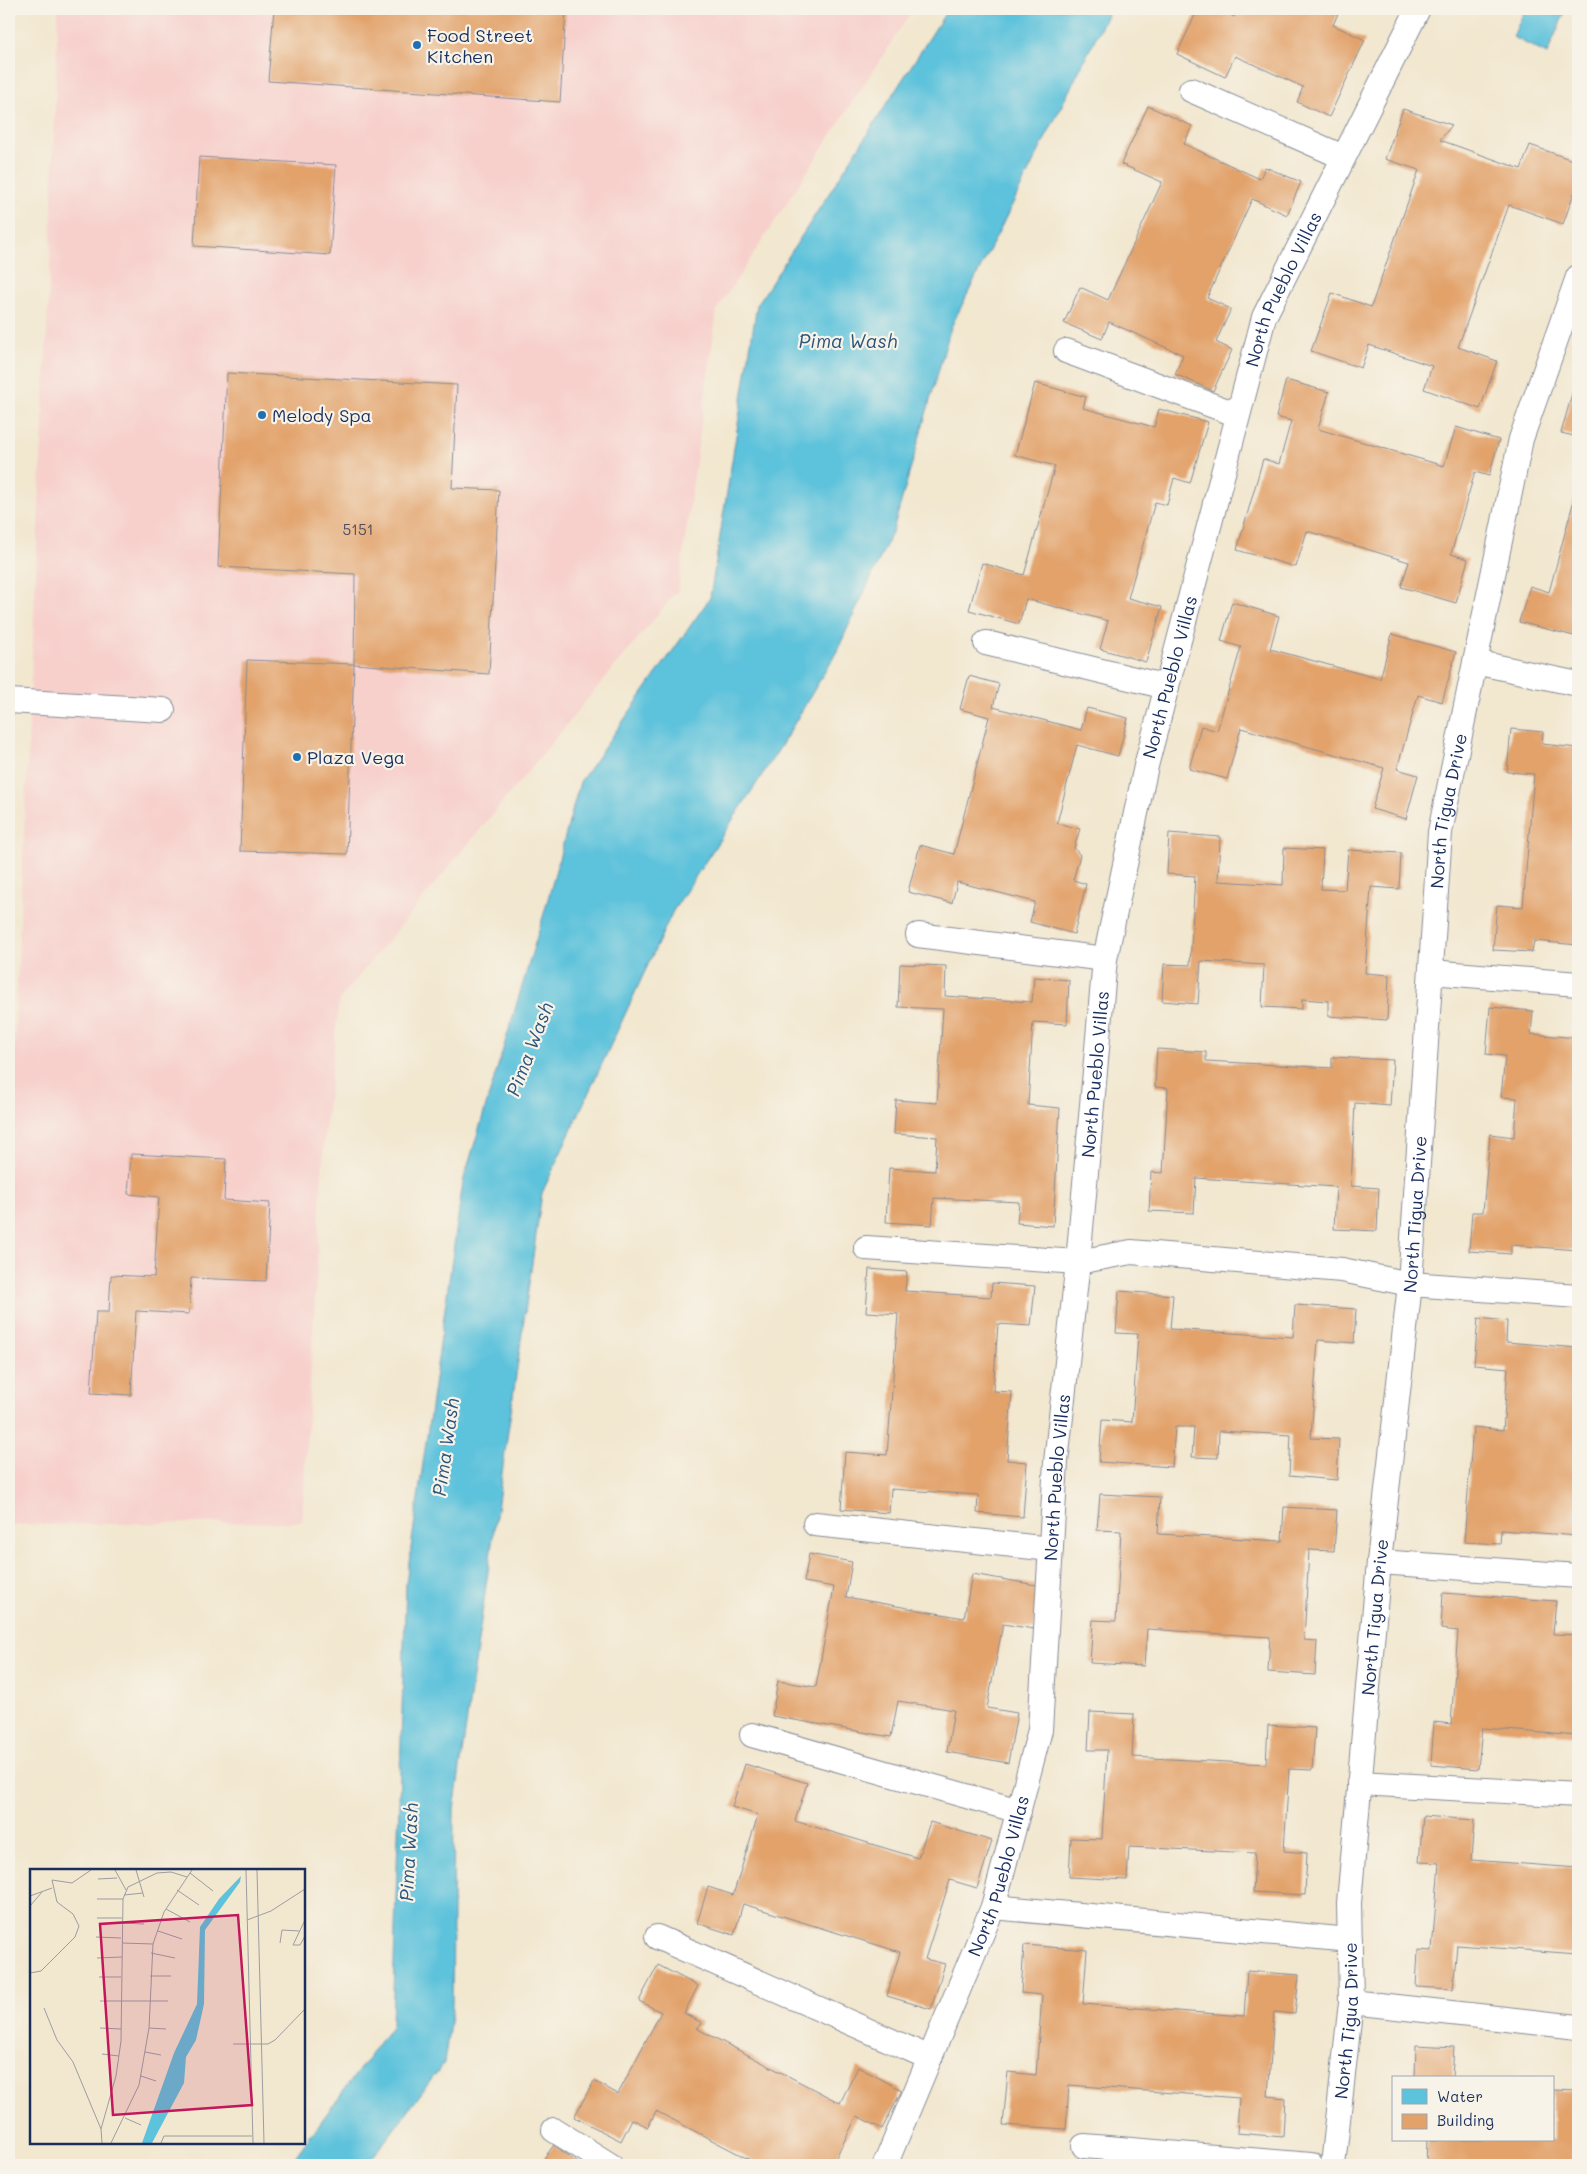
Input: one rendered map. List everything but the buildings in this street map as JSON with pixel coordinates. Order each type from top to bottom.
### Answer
[{"type":"lane","name":"North Pueblo Villas","points":[[885,2165],[993,1907],[1040,1730],[1056,1462],[1078,1262],[1105,959],[1146,766],[1264,317],[1418,9]]},
{"type":"lane","points":[[1191,90],[1343,157]]},
{"type":"lane","name":"North Tigua Drive","points":[[1333,2165],[1351,2002],[1349,1902],[1379,1562],[1410,1284],[1440,832],[1521,439],[1572,316],[1578,277]]},
{"type":"lane","points":[[1066,351],[1238,415]]},
{"type":"lane","points":[[986,643],[1167,687]]},
{"type":"lane","points":[[1475,662],[1578,684]]},
{"type":"lane","points":[[9,701],[163,710]]},
{"type":"lane","points":[[918,935],[1105,959]]},
{"type":"lane","points":[[1431,972],[1578,984]]},
{"type":"lane","points":[[866,1248],[1078,1262],[1131,1252],[1342,1270],[1410,1284],[1578,1296]]},
{"type":"lane","points":[[815,1524],[1051,1549]]},
{"type":"lane","points":[[1379,1562],[1578,1576]]},
{"type":"lane","points":[[752,1735],[1019,1811]]},
{"type":"lane","points":[[1360,1783],[1578,1795]]},
{"type":"lane","points":[[993,1907],[1350,1940]]},
{"type":"lane","points":[[658,1937],[930,2058]]},
{"type":"lane","points":[[1351,2002],[1578,2027]]},
{"type":"lane","points":[[554,2130],[610,2165]]},
{"type":"lane","points":[[1084,2146],[1311,2165]]},
{"type":"shaded area","points":[[58,9],[913,9],[717,310],[678,590],[339,1000],[324,1141],[302,1522],[9,1525],[9,1158],[50,266]]},
{"type":"water","name":"Pima Wash","points":[[948,9],[1110,9],[951,327],[893,530],[837,651],[781,746],[673,911],[542,1193],[454,1810],[452,2009],[444,2063],[367,2165],[289,2165],[392,2025],[406,1583],[463,1182],[545,910],[580,782],[710,598],[757,305]]},
{"type":"water","points":[[1525,9],[1566,9],[1547,54],[1513,37]]},
{"type":"place","name":"Food Street Kitchen","points":[[417,45]]},
{"type":"place","name":"Melody Spa","points":[[262,415]]},
{"type":"place","name":"Plaza Vega","points":[[297,757]]}]
